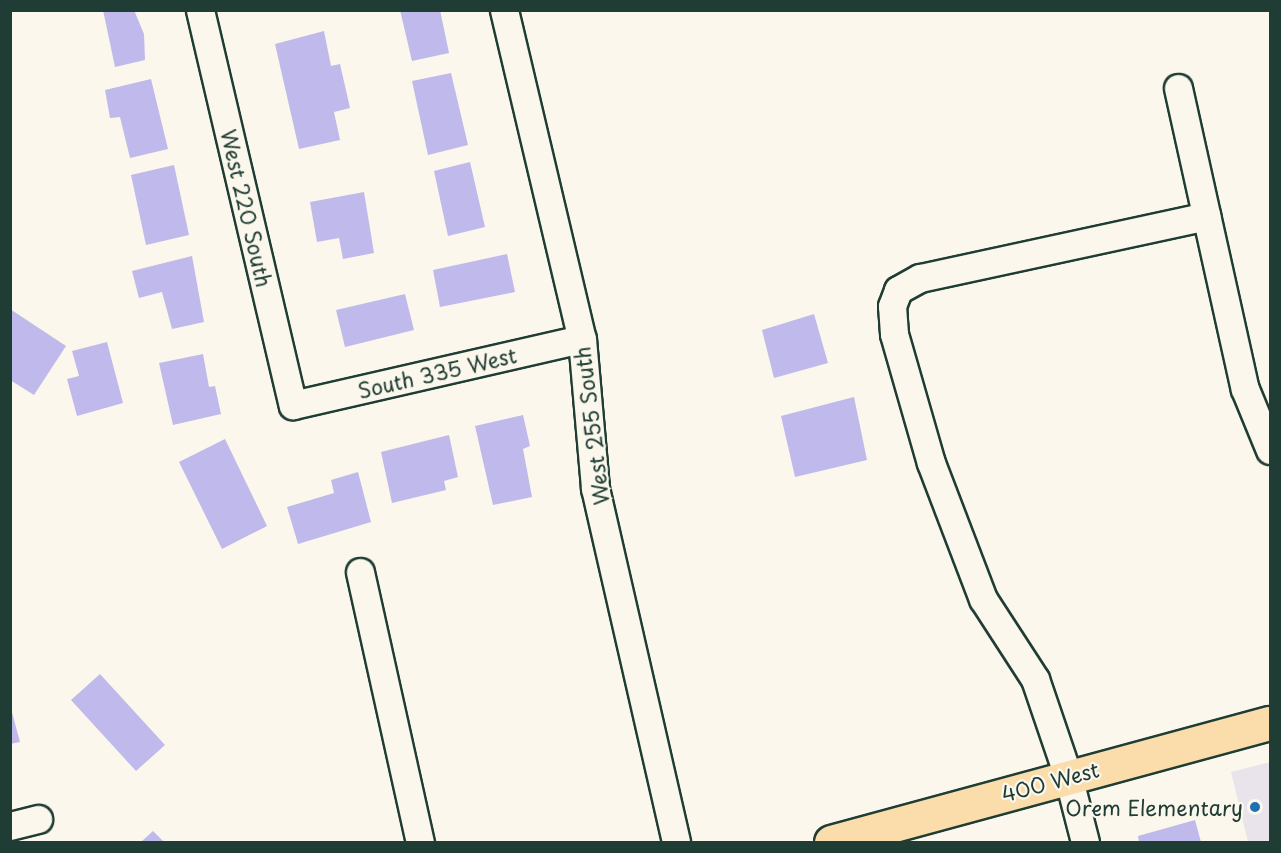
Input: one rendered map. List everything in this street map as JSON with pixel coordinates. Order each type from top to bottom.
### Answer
[{"type":"main road","name":"400 West","points":[[831,843],[1068,776],[1270,723]]},
{"type":"street","name":"West 220 South","points":[[200,10],[293,405]]},
{"type":"street","name":"West 255 South","points":[[504,10],[582,339],[595,488],[676,843]]},
{"type":"street","points":[[1178,88],[1245,389],[1270,450]]},
{"type":"street","points":[[1085,843],[1068,776],[1035,679],[982,599],[935,474],[894,334],[892,306],[898,290],[920,278],[1206,216]]},
{"type":"street","name":"South 335 West","points":[[293,405],[582,339]]},
{"type":"street","points":[[360,572],[420,843]]},
{"type":"street","points":[[10,826],[38,819]]},
{"type":"shaded area","name":"Orem Elementary","points":[[1270,762],[1270,842],[1248,842],[1231,772]]},
{"type":"building","points":[[103,10],[134,10],[144,34],[145,60],[115,67]]},
{"type":"building","points":[[400,10],[440,10],[449,53],[412,61]]},
{"type":"building","points":[[324,31],[331,66],[340,64],[350,108],[334,112],[340,140],[299,149],[275,44]]},
{"type":"building","points":[[451,73],[468,145],[428,155],[412,81]]},
{"type":"building","points":[[151,79],[168,149],[130,158],[120,117],[110,118],[105,90]]},
{"type":"building","points":[[470,162],[485,227],[448,236],[434,171]]},
{"type":"building","points":[[174,165],[189,235],[146,245],[131,175]]},
{"type":"building","points":[[364,192],[374,253],[343,259],[339,238],[317,242],[310,202]]},
{"type":"building","points":[[507,254],[515,292],[440,307],[433,270]]},
{"type":"building","points":[[192,256],[204,322],[172,329],[162,292],[139,298],[132,271]]},
{"type":"building","points":[[405,294],[414,330],[345,347],[336,310]]},
{"type":"building","points":[[10,309],[66,346],[34,395],[10,380]]},
{"type":"building","points":[[814,314],[828,363],[774,378],[762,330]]},
{"type":"building","points":[[107,342],[123,403],[77,416],[67,379],[79,376],[72,351]]},
{"type":"building","points":[[203,354],[209,387],[215,386],[221,414],[173,425],[159,363]]},
{"type":"building","points":[[854,397],[867,460],[795,477],[781,416]]},
{"type":"building","points":[[523,415],[530,446],[523,449],[532,497],[493,505],[475,426]]},
{"type":"building","points":[[449,435],[458,477],[444,481],[446,490],[392,503],[381,452]]},
{"type":"building","points":[[225,439],[267,526],[222,549],[179,462]]},
{"type":"building","points":[[358,472],[371,522],[298,544],[287,507],[334,493],[331,480]]},
{"type":"building","points":[[100,674],[165,745],[136,771],[71,700]]},
{"type":"building","points":[[10,705],[20,742],[10,744]]},
{"type":"building","points":[[1195,820],[1201,842],[1139,842],[1138,836]]},
{"type":"building","points":[[153,831],[164,842],[141,842]]},
{"type":"place","name":"Orem Elementary","points":[[1255,807]]}]
